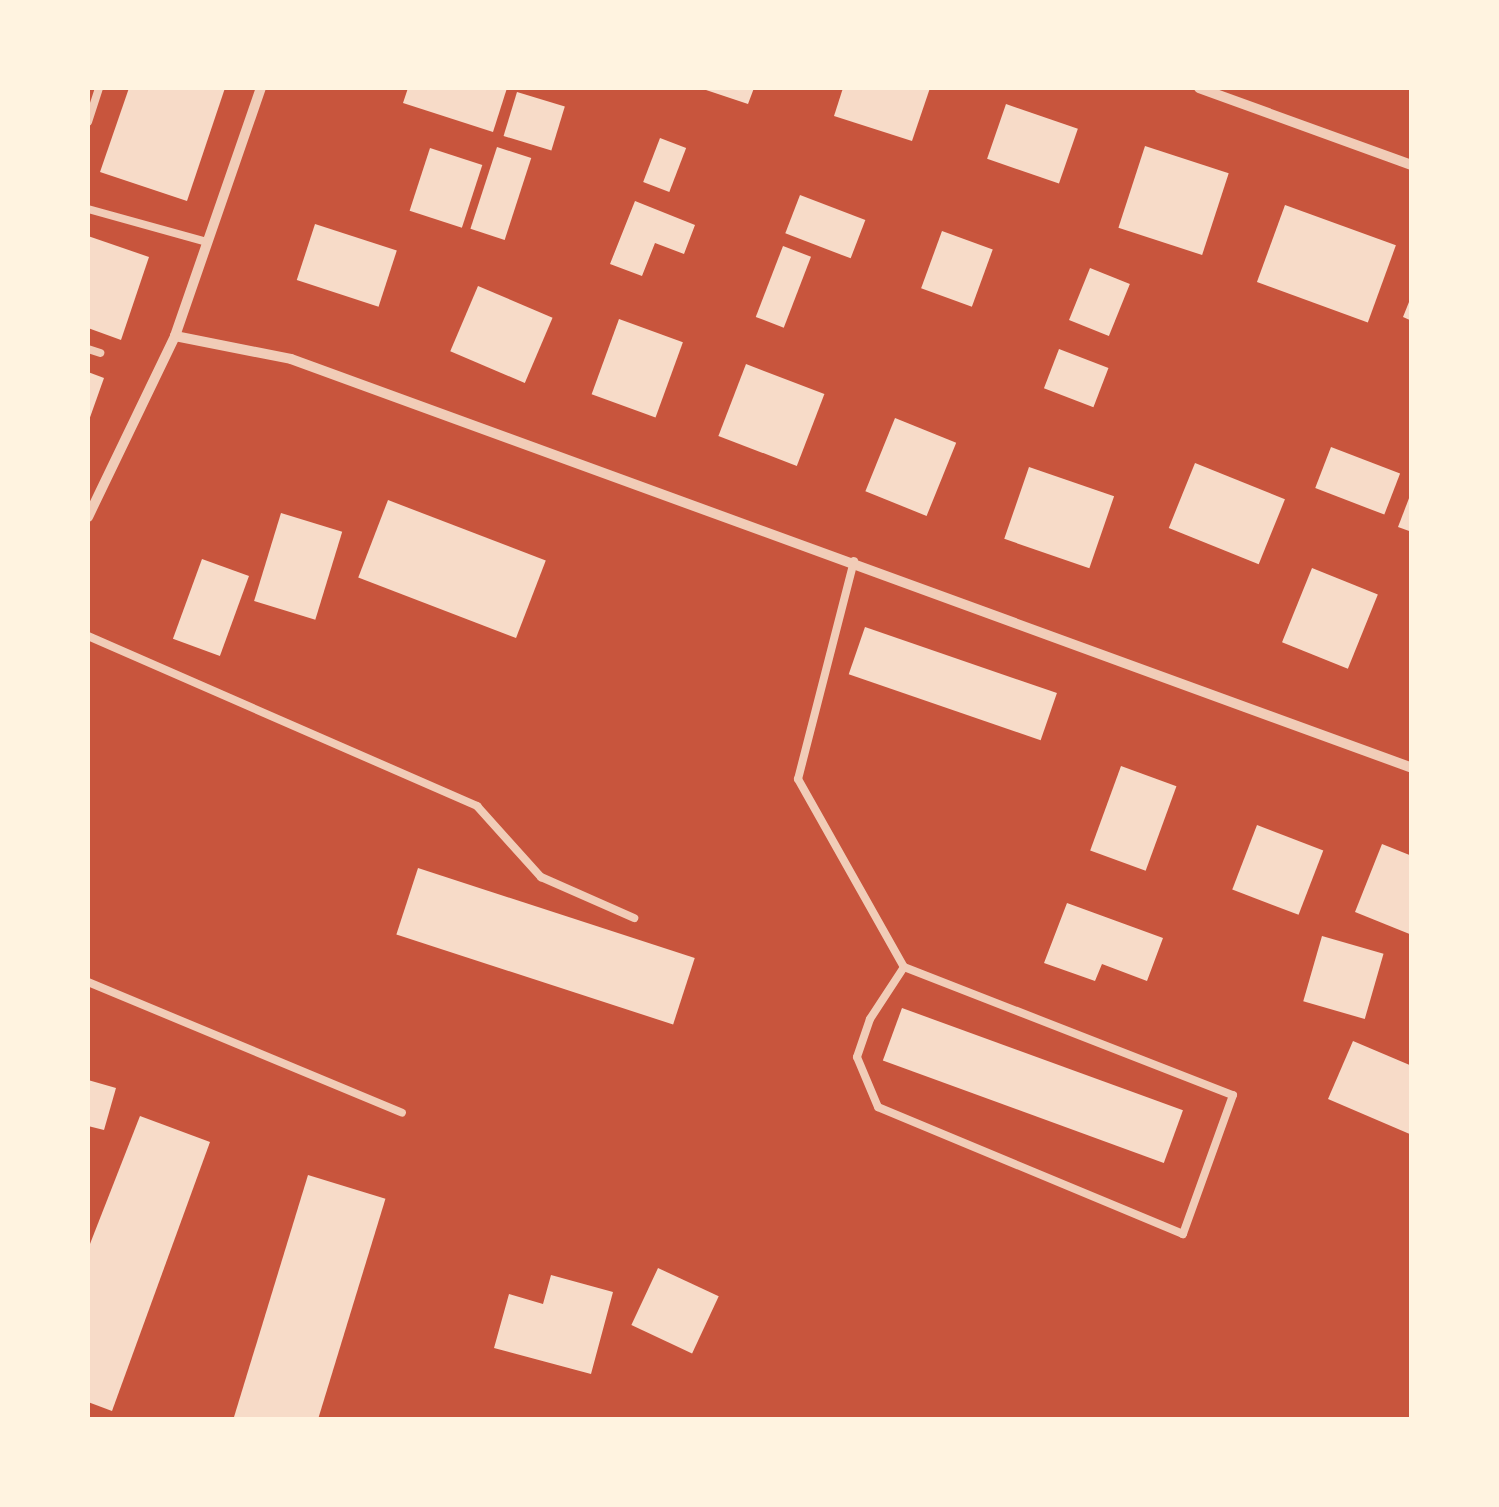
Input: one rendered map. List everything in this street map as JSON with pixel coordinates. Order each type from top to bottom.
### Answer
[{"type":"street","points":[[88,517],[176,336],[260,88]]},
{"type":"street","points":[[1199,88],[1412,164]]},
{"type":"street","points":[[176,336],[290,359],[854,561],[1412,768]]},
{"type":"lane","points":[[88,122],[99,88]]},
{"type":"lane","points":[[88,208],[207,242]]},
{"type":"lane","points":[[88,349],[100,353]]},
{"type":"lane","points":[[854,561],[798,779],[904,968],[1233,1095],[1183,1234],[878,1108],[858,1056],[870,1019],[904,968]]},
{"type":"lane","points":[[88,636],[477,806],[540,876],[634,918]]},
{"type":"lane","points":[[88,982],[402,1113]]},
{"type":"building","points":[[129,88],[225,88],[187,201],[100,172]]},
{"type":"building","points":[[408,88],[507,88],[493,132],[403,103]]},
{"type":"building","points":[[700,88],[754,88],[748,104]]},
{"type":"building","points":[[843,88],[930,88],[912,141],[834,116]]},
{"type":"building","points":[[517,92],[565,107],[551,151],[504,136]]},
{"type":"building","points":[[1006,104],[1078,129],[1059,184],[987,159]]},
{"type":"building","points":[[660,138],[686,148],[669,192],[643,182]]},
{"type":"building","points":[[1145,146],[1229,173],[1202,255],[1118,228]]},
{"type":"building","points":[[497,147],[531,158],[505,240],[470,229]]},
{"type":"building","points":[[430,148],[482,165],[462,228],[410,211]]},
{"type":"building","points":[[800,195],[865,220],[851,258],[785,233]]},
{"type":"building","points":[[635,201],[695,225],[684,254],[655,243],[642,276],[610,264]]},
{"type":"building","points":[[1285,205],[1396,245],[1368,322],[1257,282]]},
{"type":"building","points":[[315,224],[397,251],[379,307],[297,280]]},
{"type":"building","points":[[942,231],[993,249],[972,307],[921,288]]},
{"type":"building","points":[[88,236],[149,257],[121,340],[88,328]]},
{"type":"building","points":[[783,246],[811,257],[784,328],[756,317]]},
{"type":"building","points":[[1090,268],[1130,284],[1109,336],[1069,320]]},
{"type":"building","points":[[478,286],[553,318],[525,383],[450,351]]},
{"type":"building","points":[[1412,297],[1412,321],[1403,317]]},
{"type":"building","points":[[619,319],[683,342],[656,417],[592,394]]},
{"type":"building","points":[[1059,349],[1108,368],[1093,407],[1044,388]]},
{"type":"building","points":[[746,364],[824,394],[797,466],[718,436]]},
{"type":"building","points":[[88,372],[104,378],[88,423]]},
{"type":"building","points":[[895,418],[956,443],[927,516],[865,491]]},
{"type":"building","points":[[1331,447],[1400,474],[1384,515],[1315,488]]},
{"type":"building","points":[[1195,463],[1285,499],[1259,564],[1169,528]]},
{"type":"building","points":[[1029,467],[1114,496],[1089,568],[1004,539]]},
{"type":"building","points":[[1412,493],[1412,532],[1398,527]]},
{"type":"building","points":[[388,500],[546,561],[516,638],[358,577]]},
{"type":"building","points":[[281,513],[342,532],[315,620],[254,601]]},
{"type":"building","points":[[202,559],[249,576],[220,656],[173,639]]},
{"type":"building","points":[[1312,568],[1378,595],[1348,669],[1282,642]]},
{"type":"building","points":[[865,627],[1057,693],[1041,740],[849,674]]},
{"type":"building","points":[[1121,766],[1176,786],[1146,871],[1090,851]]},
{"type":"building","points":[[1257,825],[1323,850],[1299,915],[1232,889]]},
{"type":"building","points":[[1382,844],[1412,856],[1412,935],[1355,912]]},
{"type":"building","points":[[418,868],[695,958],[673,1024],[396,935]]},
{"type":"building","points":[[1067,903],[1163,938],[1147,981],[1102,964],[1095,981],[1044,963]]},
{"type":"building","points":[[1322,936],[1384,954],[1365,1019],[1303,1001]]},
{"type":"building","points":[[902,1008],[1183,1110],[1164,1163],[883,1061]]},
{"type":"building","points":[[1353,1041],[1412,1066],[1412,1135],[1328,1099]]},
{"type":"building","points":[[88,1080],[116,1088],[104,1130],[88,1126]]},
{"type":"building","points":[[140,1116],[210,1142],[112,1411],[88,1402],[88,1249]]},
{"type":"building","points":[[308,1175],[385,1199],[318,1420],[233,1420]]},
{"type":"building","points":[[658,1268],[719,1296],[692,1353],[631,1325]]},
{"type":"building","points":[[551,1275],[613,1292],[591,1374],[494,1348],[509,1294],[543,1304]]}]
